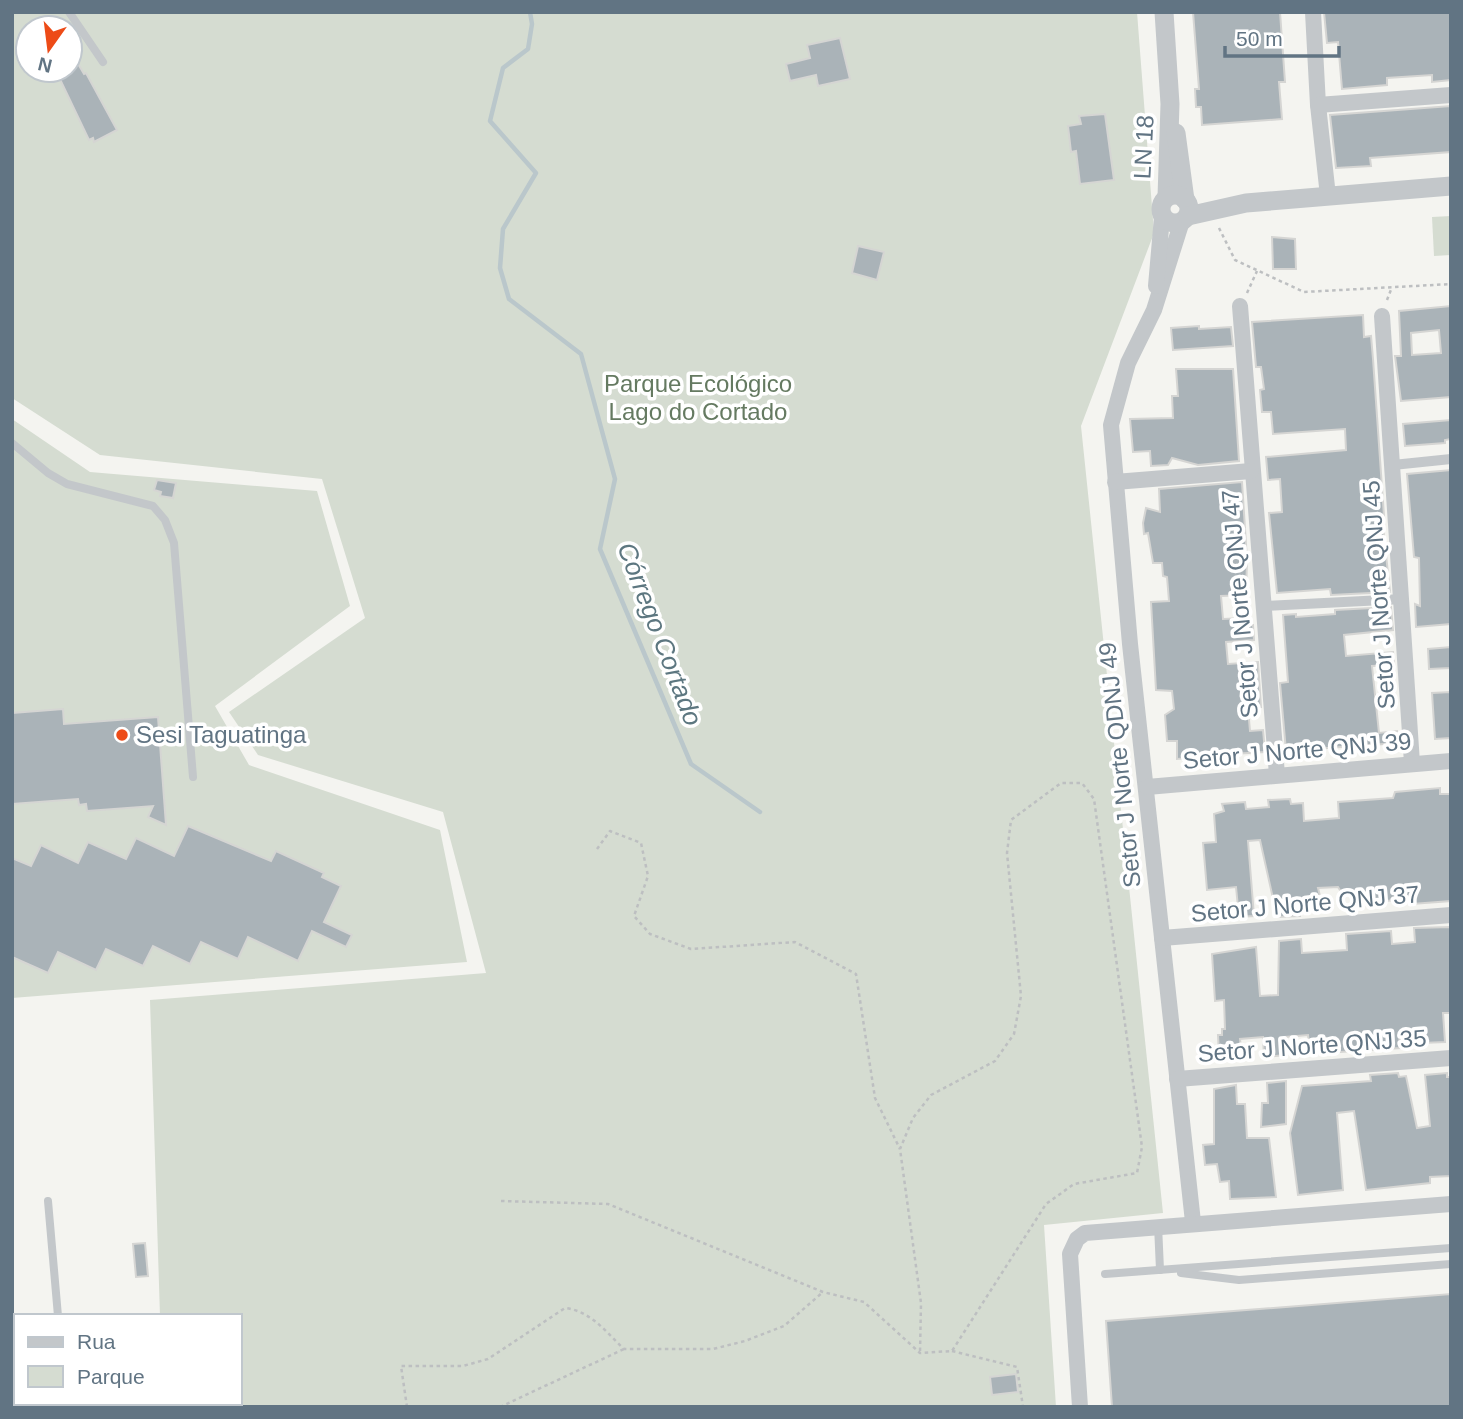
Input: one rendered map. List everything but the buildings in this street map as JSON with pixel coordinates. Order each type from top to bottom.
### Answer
[{"type":"street","name":"LN 18","points":[[1164,12],[1170,104],[1182,207]]},
{"type":"street","points":[[1313,12],[1318,105],[1328,196]]},
{"type":"street","points":[[1318,105],[1451,95]]},
{"type":"street","points":[[1182,207],[1451,186]]},
{"type":"street","points":[[1182,207],[1210,211],[1246,203]]},
{"type":"street","points":[[1163,217],[1171,223],[1182,207]]},
{"type":"street","points":[[1154,310],[1182,207]]},
{"type":"street","points":[[1154,310],[1163,217]]},
{"type":"street","name":"Setor J Norte QNJ 47","points":[[1240,306],[1277,775]]},
{"type":"street","name":"Setor J Norte QDNJ 49","points":[[1154,310],[1128,363],[1111,425],[1146,787],[1193,1222]]},
{"type":"street","name":"Setor J Norte QNJ 45","points":[[1382,316],[1412,763]]},
{"type":"street","name":"Setor J Norte QNJ 45","points":[[1393,465],[1451,459]]},
{"type":"street","name":"Setor J Norte QNJ 47","points":[[1115,482],[1251,471]]},
{"type":"street","points":[[1263,606],[1403,598]]},
{"type":"street","name":"Setor J Norte QNJ 39","points":[[1146,787],[1451,761]]},
{"type":"street","name":"Setor J Norte QNJ 37","points":[[1162,938],[1451,915]]},
{"type":"street","name":"Setor J Norte QNJ 35","points":[[1177,1079],[1451,1058]]},
{"type":"street","points":[[1080,1407],[1070,1254],[1077,1239],[1085,1233],[1193,1222],[1451,1204]]},
{"type":"lane","points":[[69,12],[103,62]]},
{"type":"lane","points":[[12,443],[48,473],[67,484],[153,506],[165,520],[174,543],[193,777]]},
{"type":"lane","points":[[48,1201],[58,1314]]},
{"type":"lane","points":[[1158,1225],[1160,1270]]},
{"type":"lane","points":[[1105,1274],[1451,1248]]},
{"type":"lane","points":[[1160,1270],[1238,1280],[1451,1264]]},
{"type":"path","points":[[1210,211],[1235,260],[1304,292],[1451,284]]},
{"type":"path","points":[[1240,306],[1257,271]]},
{"type":"path","points":[[900,1149],[913,1118],[931,1095],[995,1062],[1014,1034],[1021,996],[1007,853],[1011,820],[1060,783],[1082,783],[1094,799],[1142,1147],[1137,1174],[1074,1184],[1046,1204],[952,1351]]},
{"type":"path","points":[[597,849],[610,831],[641,843],[648,876],[634,916],[650,934],[691,949],[795,942],[856,974],[875,1098],[900,1149],[921,1303],[920,1353]]},
{"type":"path","points":[[501,1201],[608,1205],[823,1292],[864,1302],[920,1353],[952,1351],[1017,1367],[1023,1407]]},
{"type":"path","points":[[500,1407],[624,1349],[713,1349],[745,1341],[784,1326],[823,1292]]},
{"type":"path","points":[[407,1407],[401,1366],[463,1367],[488,1359],[565,1308],[578,1309],[590,1316],[624,1349]]},
{"type":"green space","name":"Parque Ecológico Lago do Cortado","points":[[12,12],[1137,12],[1154,233],[1081,426],[1163,1213],[1044,1225],[1056,1407],[163,1407],[242,1405],[242,1314],[160,1314],[150,1000],[486,973],[443,812],[258,755],[229,712],[365,618],[322,479],[100,455],[12,398]]},
{"type":"green space","points":[[1451,216],[1451,255],[1434,256],[1432,217]]},
{"type":"green space","name":"Sesi Taguatinga","points":[[12,419],[90,472],[317,491],[350,606],[215,706],[249,765],[440,830],[467,962],[12,998]]},
{"type":"waterway","name":"Córrego Cortado","points":[[530,12],[532,24],[528,49],[503,68],[490,121],[536,173],[503,229],[500,268],[509,299],[581,354],[615,479],[600,549],[691,764],[760,812]]},
{"type":"place","name":"Sesi Taguatinga","points":[[122,735]]}]
